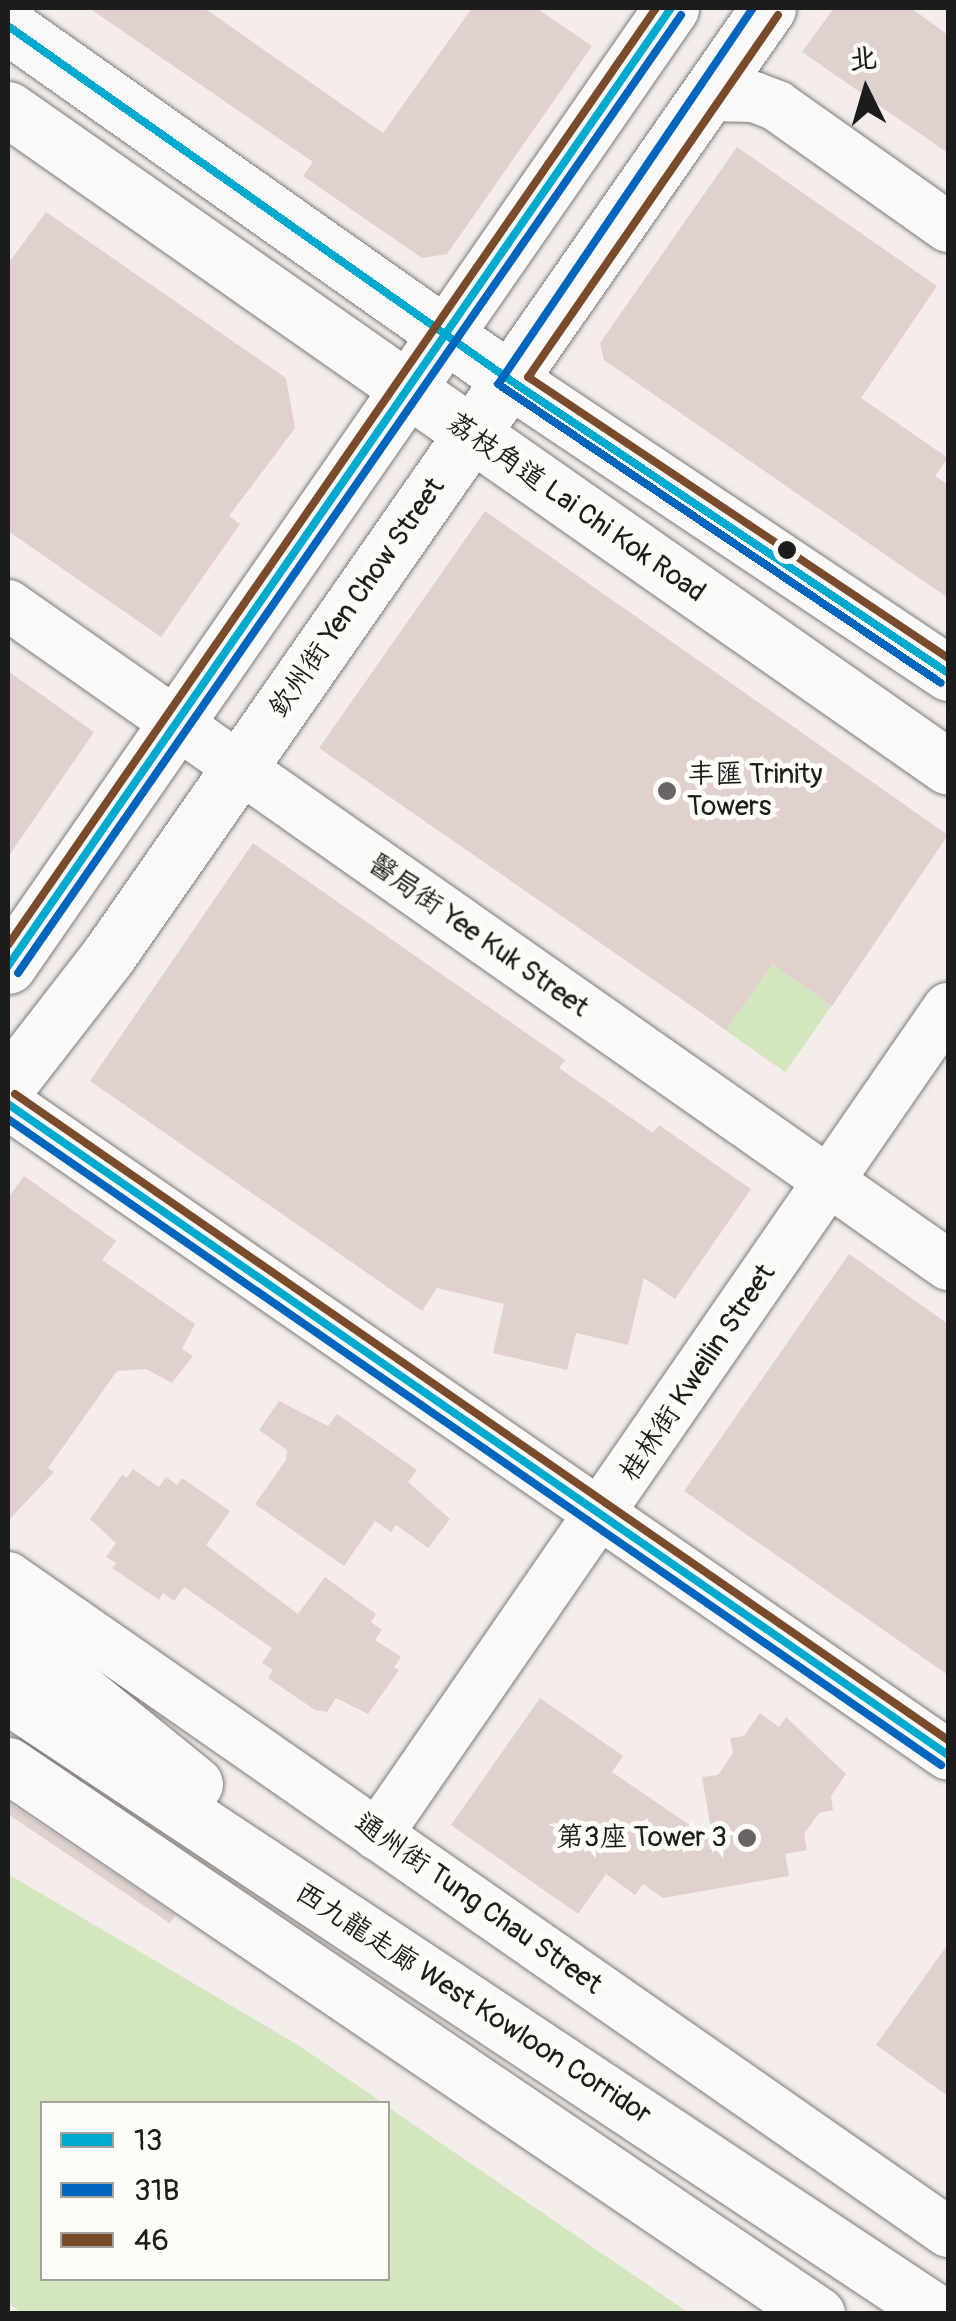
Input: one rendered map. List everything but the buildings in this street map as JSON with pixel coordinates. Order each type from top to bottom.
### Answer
[{"type":"main road","points":[[8,966],[402,388],[671,8]]},
{"type":"main road","name":"欽州街 Yen Chow Street","points":[[8,1085],[108,956],[768,8]]},
{"type":"main road","points":[[8,26],[510,380],[948,672]]},
{"type":"main road","name":"荔枝角道 Lai Chi Kok Road","points":[[8,109],[470,436],[948,766]]},
{"type":"main road","points":[[8,1632],[378,1936]]},
{"type":"main road","name":"西九龍走廊 West Kowloon Corridor","points":[[8,1696],[264,1869],[378,1936],[939,2314]]},
{"type":"main road","name":"西九龍走廊 West Kowloon Corridor","points":[[8,1766],[817,2314]]},
{"type":"street","points":[[707,96],[754,97],[777,106],[948,226]]},
{"type":"street","name":"醫局街 Yee Kuk Street","points":[[8,605],[948,1265]]},
{"type":"street","name":"桂林街 Kweilin Street","points":[[376,1835],[600,1517],[948,1008]]},
{"type":"street","points":[[8,1104],[948,1755]]},
{"type":"street","name":"通州街 Tung Chau Street","points":[[8,1576],[948,2232]]},
{"type":"green space","points":[[762,957],[832,1006],[785,1072],[716,1023]]},
{"type":"green space","points":[[8,1874],[298,2045],[380,2101],[40,2101],[40,2281],[390,2281],[390,2108],[689,2313],[22,2313],[8,2303]]},
{"type":"transit line","name":"46","points":[[8,945],[656,8]]},
{"type":"transit line","name":"13","points":[[8,966],[671,8]]},
{"type":"transit line","name":"31B","points":[[753,8],[498,384],[941,683]]},
{"type":"transit line","name":"31B","points":[[18,973],[681,15]]},
{"type":"transit line","name":"46","points":[[778,15],[528,377],[948,658]]},
{"type":"transit line","name":"13","points":[[8,26],[510,380],[948,673]]},
{"type":"transit line","name":"46","points":[[15,1094],[948,1740]]},
{"type":"transit line","name":"13","points":[[8,1104],[948,1755]]},
{"type":"transit line","name":"31B","points":[[8,1119],[941,1765]]},
{"type":"place","name":"丰匯 Trinity Towers","points":[[667,791]]},
{"type":"place","name":"第3座 Tower 3","points":[[747,1838]]}]
